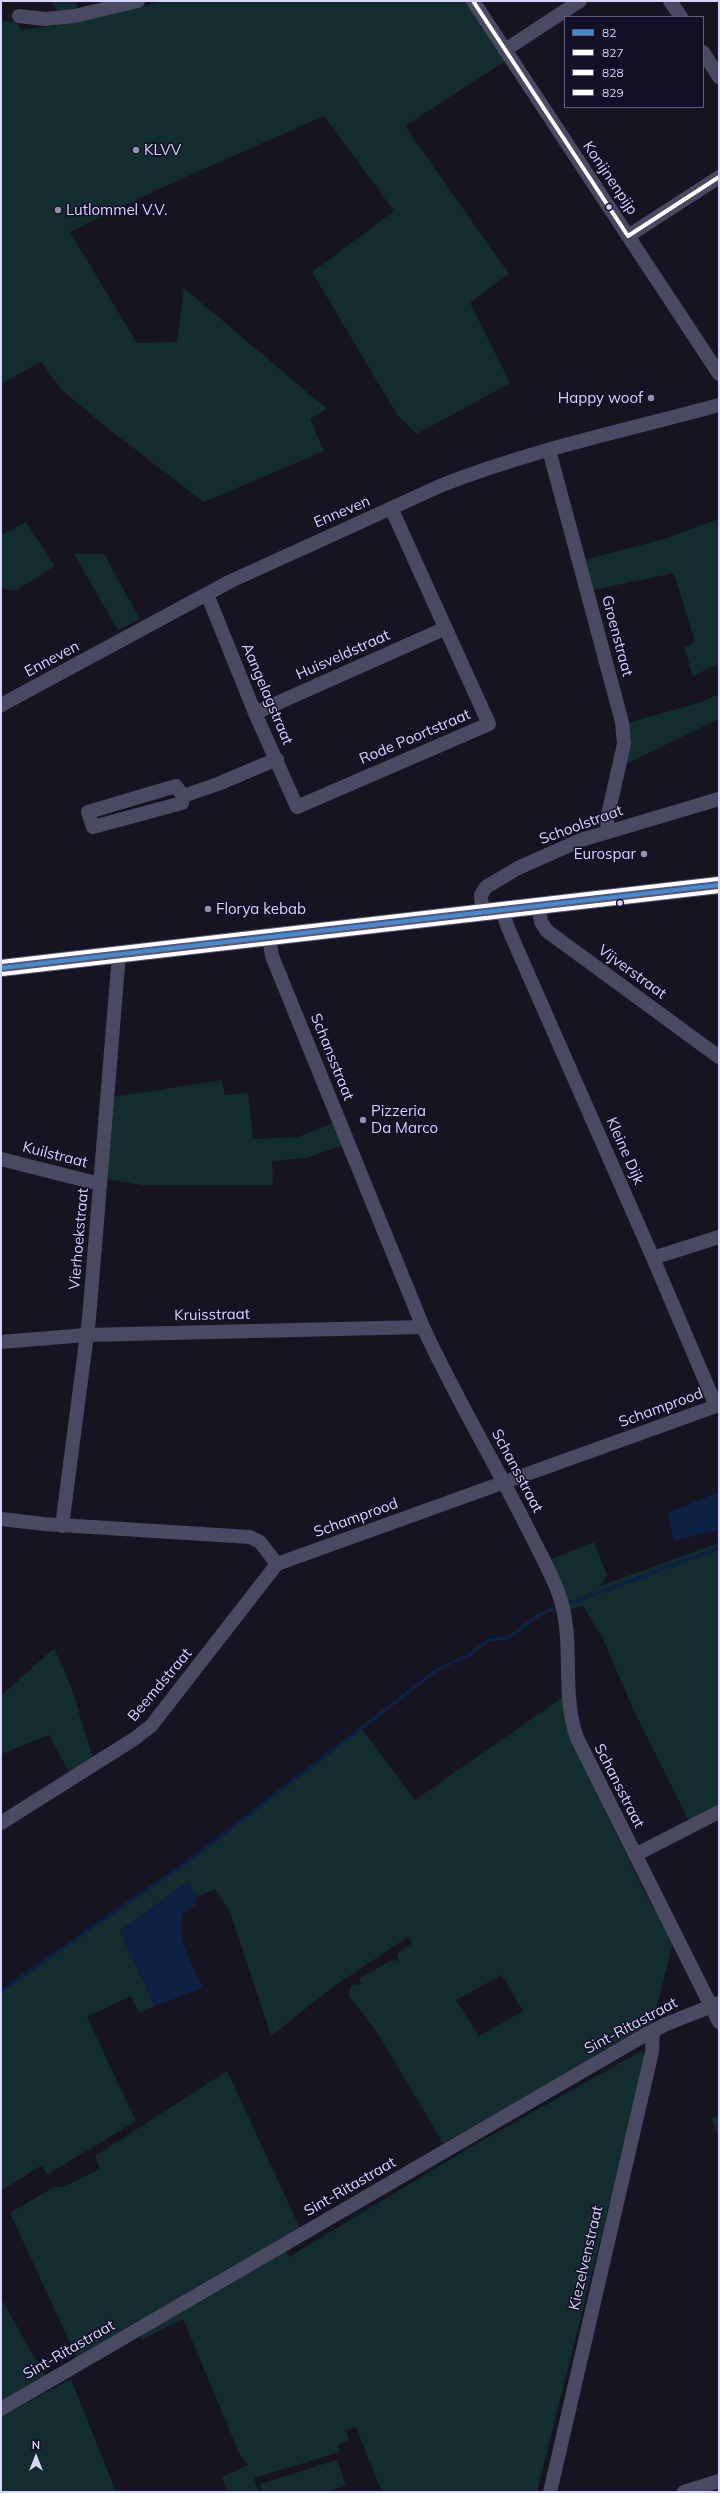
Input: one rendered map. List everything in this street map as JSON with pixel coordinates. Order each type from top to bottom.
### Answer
[{"type":"main road","points":[[1,968],[719,885]]},
{"type":"street","points":[[19,16],[45,19],[75,16],[138,1]]},
{"type":"street","name":"Konijnenpijp","points":[[473,1],[719,374]]},
{"type":"street","points":[[505,50],[580,1]]},
{"type":"street","points":[[670,1],[679,16]]},
{"type":"street","points":[[704,54],[719,77]]},
{"type":"street","points":[[628,236],[719,177]]},
{"type":"street","name":"Enneven","points":[[1,705],[207,594],[291,553],[469,475],[550,450],[719,404]]},
{"type":"street","name":"Groenstraat","points":[[550,450],[622,722],[624,744],[607,819],[608,831]]},
{"type":"street","name":"Rode Poortstraat","points":[[276,759],[297,807],[489,724],[392,510]]},
{"type":"street","name":"Aangelagstraat","points":[[183,796],[218,784],[276,759],[254,713],[207,594]]},
{"type":"street","name":"Huisveldstraat","points":[[254,713],[446,628]]},
{"type":"street","name":"Aangelagstraat","points":[[176,786],[183,796],[182,803],[93,827],[88,812],[176,786]]},
{"type":"street","name":"Schoolstraat","points":[[482,912],[481,895],[491,882],[569,844],[608,831],[719,799]]},
{"type":"street","name":"Vijverstraat","points":[[539,906],[540,922],[547,931],[719,1057]]},
{"type":"street","name":"Kleine Dijk","points":[[502,910],[508,928],[718,1406]]},
{"type":"street","name":"Schansstraat","points":[[269,937],[272,956],[423,1327],[443,1372],[505,1482],[563,1607],[568,1699],[572,1724],[589,1764],[635,1855],[715,2005],[719,2022]]},
{"type":"street","name":"Vierhoekstraat","points":[[62,1526],[86,1335],[119,954]]},
{"type":"street","name":"Kuilstraat","points":[[1,1159],[100,1184]]},
{"type":"street","points":[[653,1258],[719,1237]]},
{"type":"street","name":"Kruisstraat","points":[[1,1342],[86,1335],[423,1327]]},
{"type":"street","name":"Schamprood","points":[[277,1564],[718,1406]]},
{"type":"street","points":[[1,1519],[62,1526],[250,1537],[260,1542],[277,1564]]},
{"type":"street","name":"Beemdstraat","points":[[1,1823],[134,1739],[151,1726],[277,1564]]},
{"type":"street","points":[[635,1855],[719,1812]]},
{"type":"street","name":"Sint-Ritastraat","points":[[1,2409],[653,2032],[715,2005]]},
{"type":"street","name":"Kiezelvenstraat","points":[[550,2492],[652,2052],[653,2032]]},
{"type":"street","points":[[684,2492],[719,2481]]},
{"type":"green space","points":[[52,1],[76,1],[79,11],[56,10]]},
{"type":"green space","points":[[162,1],[467,1],[507,60],[405,126],[509,274],[470,303],[510,383],[417,434],[398,416],[312,272],[394,211],[324,116],[161,188],[70,232],[137,343],[177,342],[184,288],[327,409],[310,419],[324,451],[204,502],[107,428],[62,390],[41,362],[1,384],[1,22],[17,21],[21,30],[79,22]]},
{"type":"green space","points":[[719,519],[719,663],[693,676],[684,647],[695,642],[674,573],[593,590],[584,560],[664,539]]},
{"type":"green space","points":[[26,522],[55,566],[15,591],[1,588],[1,535]]},
{"type":"green space","points":[[74,554],[104,554],[140,619],[118,630]]},
{"type":"green space","points":[[719,694],[719,719],[624,765],[627,723],[702,702]]},
{"type":"green space","points":[[222,1080],[225,1095],[248,1093],[253,1139],[298,1137],[333,1123],[343,1145],[307,1158],[272,1161],[273,1185],[142,1185],[107,1179],[113,1097]]},
{"type":"green space","points":[[594,1542],[607,1575],[600,1586],[719,1543],[719,1804],[689,1821],[634,1711],[603,1639],[583,1606],[568,1610],[549,1560]]},
{"type":"green space","points":[[54,1648],[71,1687],[93,1758],[69,1772],[49,1735],[1,1754],[1,1696]]},
{"type":"green space","points":[[563,1697],[565,1721],[571,1739],[643,1889],[673,1942],[652,2026],[526,2100],[443,2143],[378,2034],[349,1996],[351,1985],[361,1984],[360,1978],[390,1961],[399,1960],[397,1954],[412,1943],[408,1937],[336,1985],[271,2036],[230,1912],[215,1889],[197,1897],[188,1882],[120,1931],[155,2006],[139,2013],[131,1996],[87,2017],[136,2121],[47,2175],[42,2165],[1,2191],[1,1991],[194,1857],[362,1729],[415,1800]],"holes":[[[502,1975],[523,2011],[479,2036],[456,2000]]]},
{"type":"green space","points":[[643,2050],[645,2062],[537,2492],[382,2492],[356,2427],[346,2431],[349,2440],[338,2445],[340,2452],[254,2478],[259,2492],[228,2492],[222,2477],[248,2465],[240,2455],[183,2319],[141,2340],[140,2335],[286,2251],[289,2257],[469,2148]]},
{"type":"green space","points":[[227,2071],[300,2228],[77,2358],[10,2213],[54,2187],[63,2187],[100,2169],[95,2156]]},
{"type":"green space","points":[[719,2116],[719,2137],[711,2119]]},
{"type":"green space","points":[[1,2298],[45,2377],[1,2402]]},
{"type":"green space","points":[[71,2379],[116,2492],[1,2492],[1,2417]]},
{"type":"green space","points":[[337,2460],[346,2486],[327,2492],[263,2492],[260,2484]]},
{"type":"water","points":[[719,1492],[719,1530],[674,1541],[668,1513]]},
{"type":"water","points":[[188,1882],[197,1897],[194,1906],[184,1913],[182,1933],[186,1952],[203,1988],[155,2006],[120,1931]]},
{"type":"waterway","points":[[565,1605],[719,1548]]},
{"type":"waterway","points":[[1,1991],[194,1857],[437,1670],[469,1655],[489,1640],[508,1638],[540,1614],[558,1608]]},
{"type":"transit line","name":"829","points":[[473,1],[628,236]]},
{"type":"transit line","name":"829","points":[[628,236],[719,177]]},
{"type":"transit line","name":"828","points":[[1,962],[718,879]]},
{"type":"transit line","name":"82","points":[[1,968],[719,885]]},
{"type":"transit line","name":"827","points":[[2,974],[719,891]]},
{"type":"place","name":"KLVV","points":[[136,150]]},
{"type":"place","name":"Lutlommel V.V.","points":[[58,210]]},
{"type":"place","name":"Happy woof","points":[[651,398]]},
{"type":"place","name":"Eurospar","points":[[644,854]]},
{"type":"place","name":"Florya kebab","points":[[208,909]]},
{"type":"place","name":"Pizzeria Da Marco","points":[[363,1120]]}]
